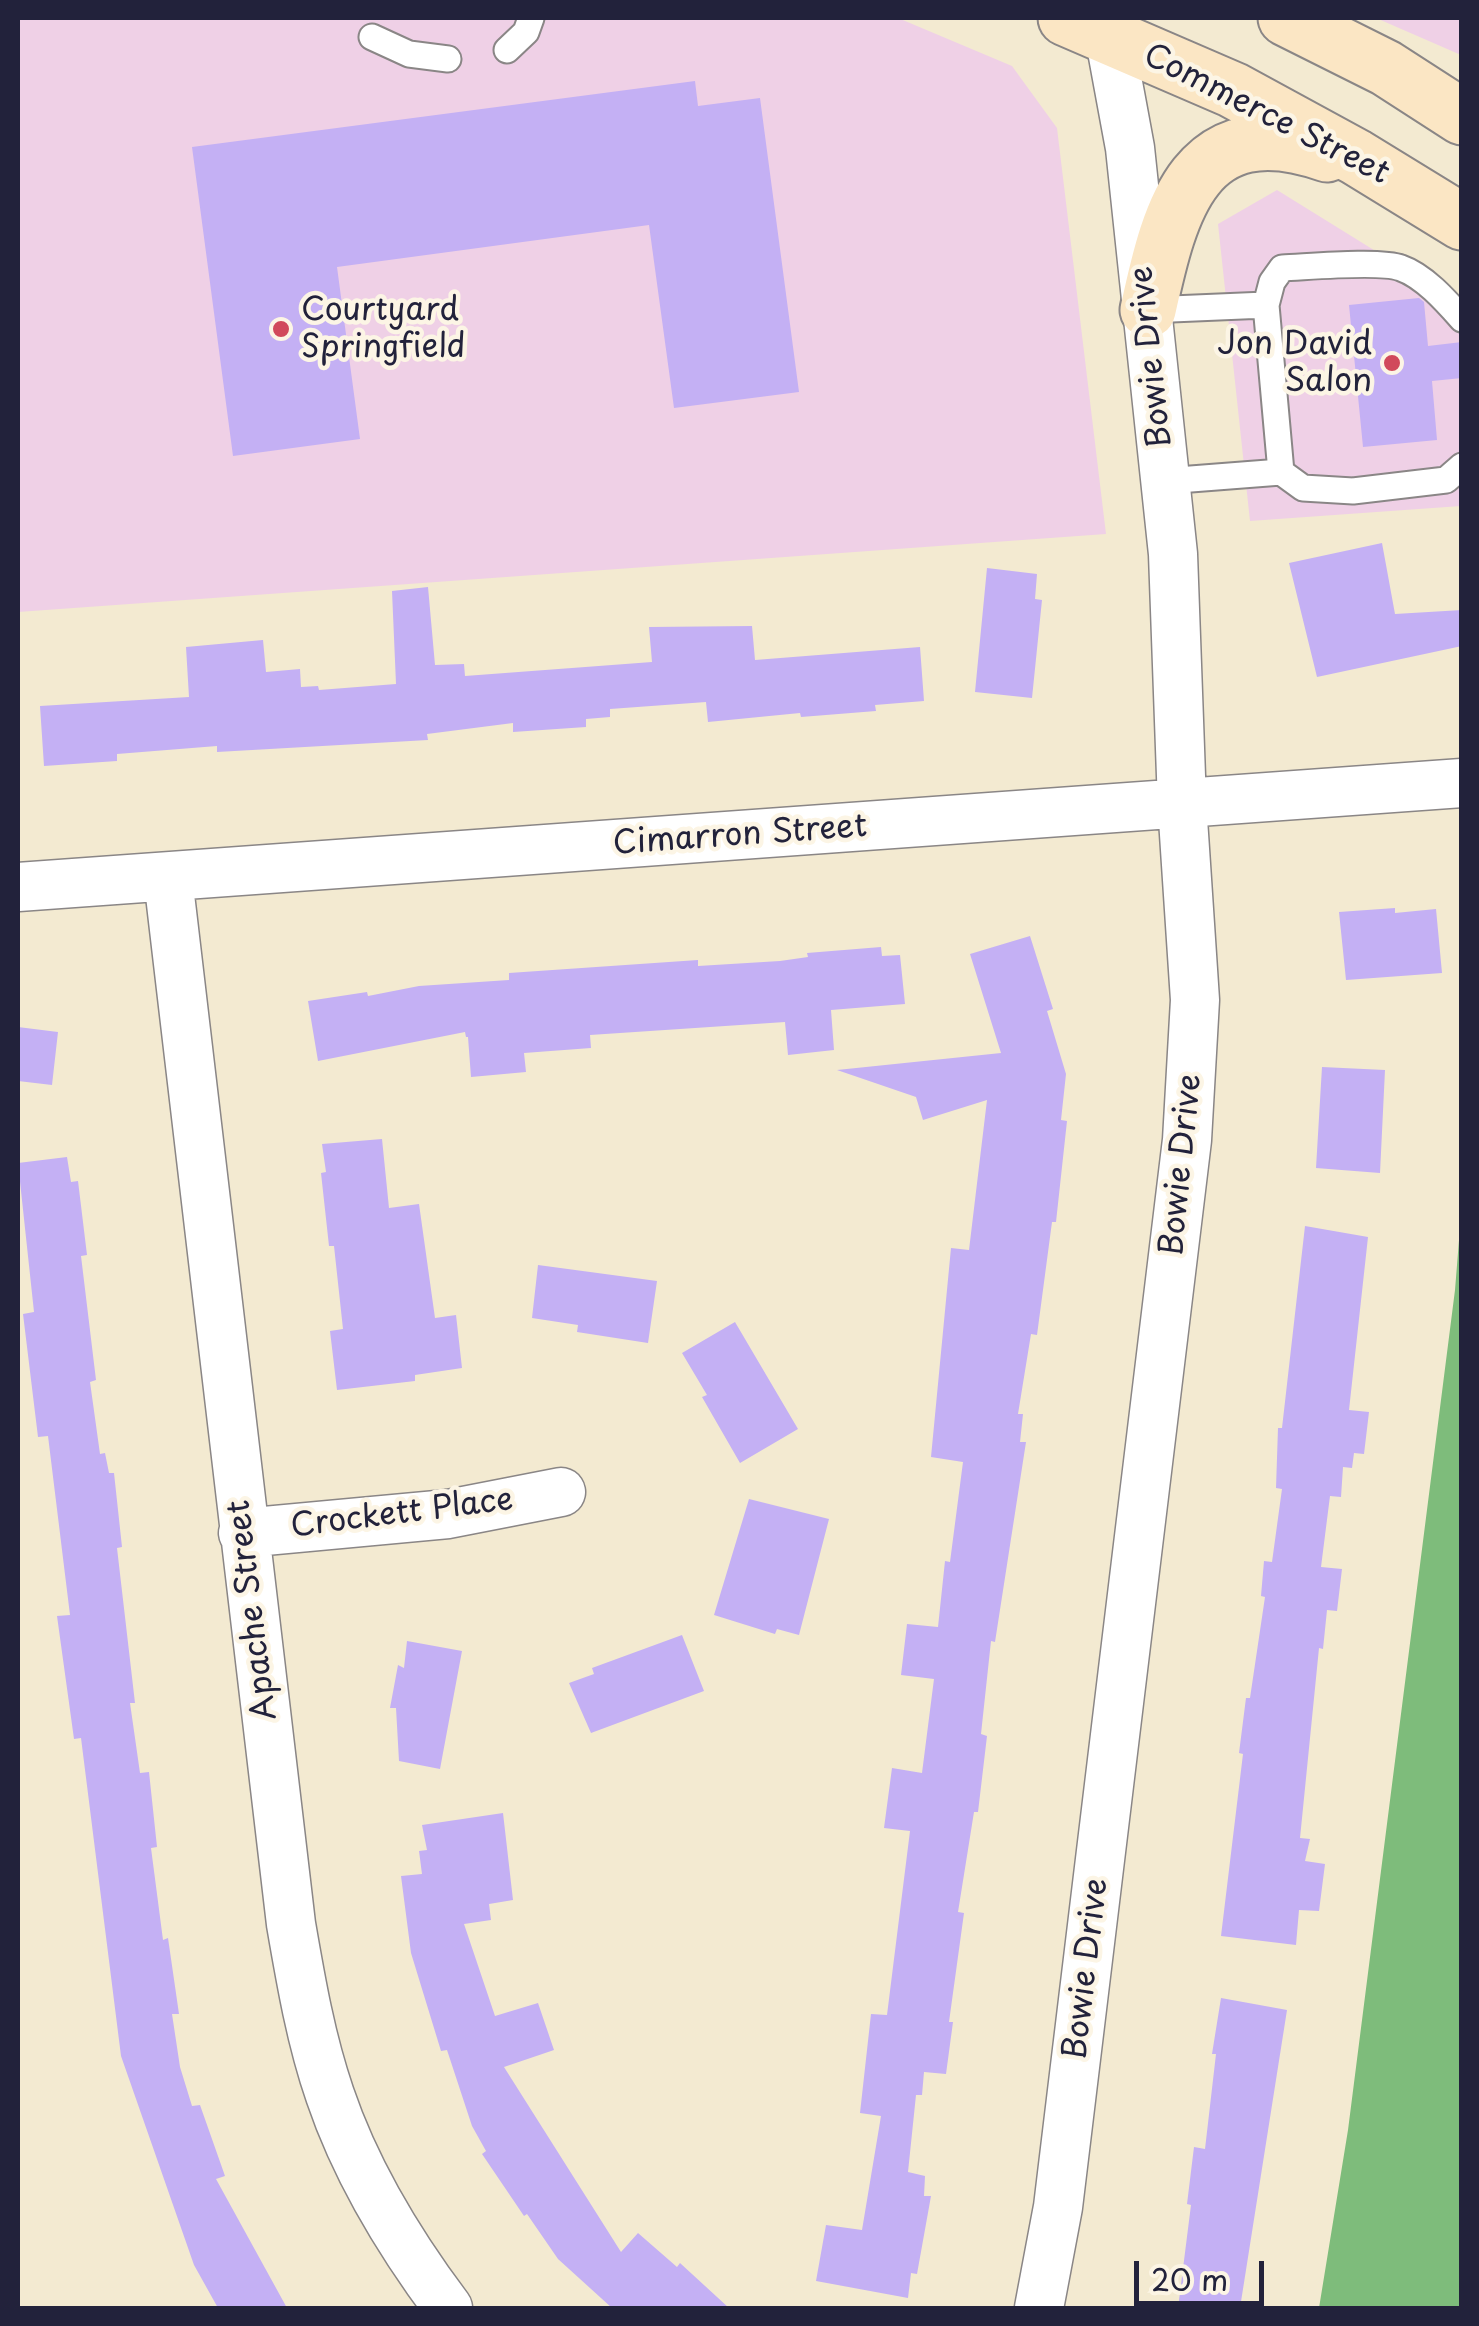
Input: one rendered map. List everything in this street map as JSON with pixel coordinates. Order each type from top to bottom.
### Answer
[{"type":"main road","points":[[1286,18],[1386,68],[1462,117]]},
{"type":"main road","name":"Commerce Street","points":[[1093,23],[1233,90],[1462,222]]},
{"type":"main road","points":[[1148,310],[1163,240],[1176,208],[1197,174],[1227,152],[1254,143],[1283,144],[1318,151],[1386,175]]},
{"type":"street","name":"Bowie Drive","points":[[1039,2308],[1058,2207],[1187,1140],[1195,1000],[1172,554],[1148,310],[1130,148],[1093,23]]},
{"type":"street","name":"Cimarron Street","points":[[18,887],[1462,784]]},
{"type":"street","name":"Apache Street","points":[[168,878],[291,1924],[309,2025],[330,2097],[351,2147],[386,2215],[448,2308]]},
{"type":"street","name":"Crockett Place","points":[[243,1533],[448,1514],[561,1492]]},
{"type":"lane","points":[[507,50],[526,32],[531,18]]},
{"type":"lane","points":[[372,36],[409,54],[448,59]]},
{"type":"lane","points":[[1281,472],[1266,305],[1272,282],[1282,268],[1401,268],[1440,296],[1462,319]]},
{"type":"lane","points":[[1148,310],[1266,305]]},
{"type":"lane","points":[[1165,480],[1281,472],[1303,488],[1353,492],[1446,480],[1462,466]]},
{"type":"shaded area","points":[[18,18],[898,18],[1012,66],[1057,128],[1106,534],[18,612]]},
{"type":"shaded area","points":[[1376,18],[1461,18],[1461,55]]},
{"type":"shaded area","points":[[1277,190],[1461,304],[1461,506],[1250,521],[1218,224]]},
{"type":"green space","points":[[1461,1215],[1461,2308],[1319,2308],[1348,2130],[1455,1290]]},
{"type":"building","name":"Courtyard Springfield","points":[[695,81],[698,106],[760,98],[799,392],[674,408],[649,225],[337,267],[360,439],[233,456],[192,147]]},
{"type":"building","name":"Jon David Salon","points":[[1419,298],[1424,302],[1428,346],[1462,342],[1462,378],[1432,381],[1437,440],[1363,447],[1349,305]]},
{"type":"building","points":[[1382,543],[1395,614],[1462,610],[1462,646],[1317,677],[1289,563]]},
{"type":"building","points":[[987,568],[1037,574],[1035,599],[1042,600],[1032,698],[975,692]]},
{"type":"building","points":[[428,587],[435,665],[464,664],[465,676],[652,662],[649,627],[752,626],[755,660],[920,647],[924,701],[875,705],[876,711],[708,722],[706,702],[610,709],[610,717],[586,719],[586,727],[513,732],[513,723],[427,734],[428,740],[217,752],[217,746],[117,754],[117,761],[44,766],[40,706],[189,697],[186,647],[263,640],[266,672],[300,669],[301,687],[318,686],[319,690],[396,684],[392,591]]},
{"type":"building","points":[[1395,908],[1395,913],[1436,909],[1442,973],[1346,980],[1339,912]]},
{"type":"building","points":[[1030,936],[1053,1009],[1047,1011],[1066,1074],[1061,1120],[1067,1121],[1056,1222],[1052,1222],[1037,1335],[1031,1334],[1018,1414],[1023,1414],[1020,1442],[1026,1442],[995,1642],[991,1641],[981,1734],[987,1736],[978,1812],[974,1812],[958,1912],[964,1913],[946,2074],[924,2072],[922,2095],[916,2095],[908,2172],[925,2176],[924,2196],[931,2196],[917,2274],[911,2273],[908,2298],[816,2281],[826,2225],[862,2230],[881,2116],[860,2113],[871,2014],[887,2015],[910,1831],[884,1828],[892,1768],[922,1773],[934,1679],[901,1675],[907,1624],[938,1627],[945,1561],[950,1562],[963,1462],[931,1457],[951,1248],[969,1250],[987,1100],[923,1120],[916,1097],[837,1070],[1001,1053],[970,954]]},
{"type":"building","points":[[881,947],[882,956],[900,955],[905,1004],[831,1010],[834,1050],[788,1055],[785,1022],[590,1035],[591,1048],[524,1053],[526,1072],[471,1077],[465,1032],[318,1061],[308,1001],[367,992],[368,996],[419,986],[509,980],[509,973],[698,960],[698,966],[780,961],[808,957],[807,953]]},
{"type":"building","points":[[18,1027],[58,1032],[52,1085],[18,1081]]},
{"type":"building","points":[[1322,1067],[1385,1070],[1380,1173],[1316,1168]]},
{"type":"building","points":[[382,1139],[389,1208],[419,1204],[435,1318],[456,1315],[462,1368],[415,1375],[415,1381],[337,1390],[330,1331],[343,1329],[334,1246],[329,1246],[322,1144]]},
{"type":"building","points":[[67,1157],[71,1182],[78,1181],[87,1255],[81,1256],[96,1380],[90,1382],[100,1454],[105,1453],[109,1473],[114,1473],[122,1547],[117,1548],[135,1703],[130,1703],[140,1773],[149,1772],[157,1847],[151,1848],[163,1940],[168,1938],[179,2014],[172,2014],[180,2067],[192,2106],[200,2105],[225,2176],[216,2179],[287,2308],[218,2308],[194,2265],[121,2056],[81,1738],[74,1739],[57,1616],[70,1615],[48,1436],[38,1437],[23,1314],[34,1312],[18,1163]]},
{"type":"building","points":[[1305,1226],[1368,1237],[1349,1410],[1369,1412],[1364,1454],[1354,1453],[1352,1468],[1343,1467],[1341,1497],[1330,1496],[1321,1567],[1342,1569],[1337,1611],[1327,1610],[1323,1649],[1319,1648],[1300,1838],[1310,1839],[1305,1861],[1325,1864],[1319,1911],[1299,1910],[1296,1945],[1221,1936],[1246,1698],[1250,1698],[1265,1597],[1261,1596],[1264,1561],[1272,1562],[1282,1489],[1276,1488],[1278,1428],[1282,1428]]},
{"type":"building","points":[[538,1265],[657,1281],[648,1343],[577,1332],[578,1325],[532,1318]]},
{"type":"building","points":[[735,1322],[798,1429],[740,1463],[682,1353]]},
{"type":"building","points":[[749,1499],[829,1519],[799,1635],[777,1629],[775,1634],[714,1615]]},
{"type":"building","points":[[682,1635],[704,1691],[591,1733],[569,1683],[594,1674],[592,1668]]},
{"type":"building","points":[[407,1641],[462,1651],[440,1769],[399,1761],[396,1708],[390,1708],[398,1665],[404,1668]]},
{"type":"building","points":[[503,1813],[513,1900],[489,1904],[491,1920],[464,1924],[495,2016],[538,2003],[554,2050],[504,2067],[621,2252],[638,2233],[677,2267],[680,2263],[729,2308],[612,2308],[558,2259],[482,2154],[486,2151],[472,2126],[447,2050],[441,2051],[411,1953],[401,1876],[422,1874],[419,1851],[427,1850],[422,1825]]},
{"type":"building","points":[[1221,1998],[1287,2010],[1240,2308],[1178,2308],[1194,2147],[1205,2149],[1216,2054],[1212,2054]]},
{"type":"place","name":"Courtyard Springfield","points":[[281,329]]},
{"type":"place","name":"Jon David Salon","points":[[1392,363]]}]
